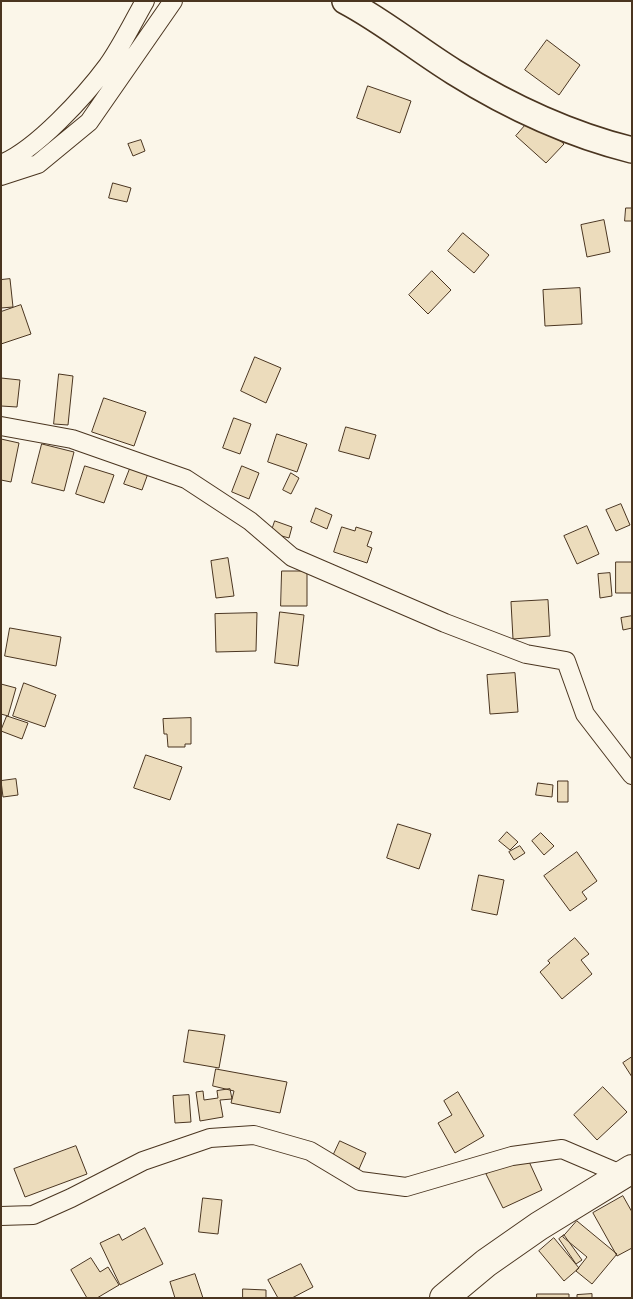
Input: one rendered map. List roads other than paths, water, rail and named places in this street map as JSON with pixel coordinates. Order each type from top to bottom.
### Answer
[{"type":"main road","points":[[444,1298],[486,1263],[539,1226],[627,1172]]},
{"type":"street","points":[[1,164],[16,158],[51,130],[108,65],[145,1]]},
{"type":"street","points":[[1,176],[38,164],[89,122],[173,1]]},
{"type":"street","points":[[345,1],[454,72],[529,115],[603,143],[632,150]]},
{"type":"street","points":[[1,426],[72,439],[186,479],[250,521],[292,557],[420,613],[526,654],[566,661],[585,714],[632,775]]},
{"type":"street","points":[[1,1216],[33,1215],[71,1198],[142,1160],[210,1138],[254,1135],[310,1151],[360,1181],[406,1187],[512,1156],[562,1149],[627,1172]]}]
